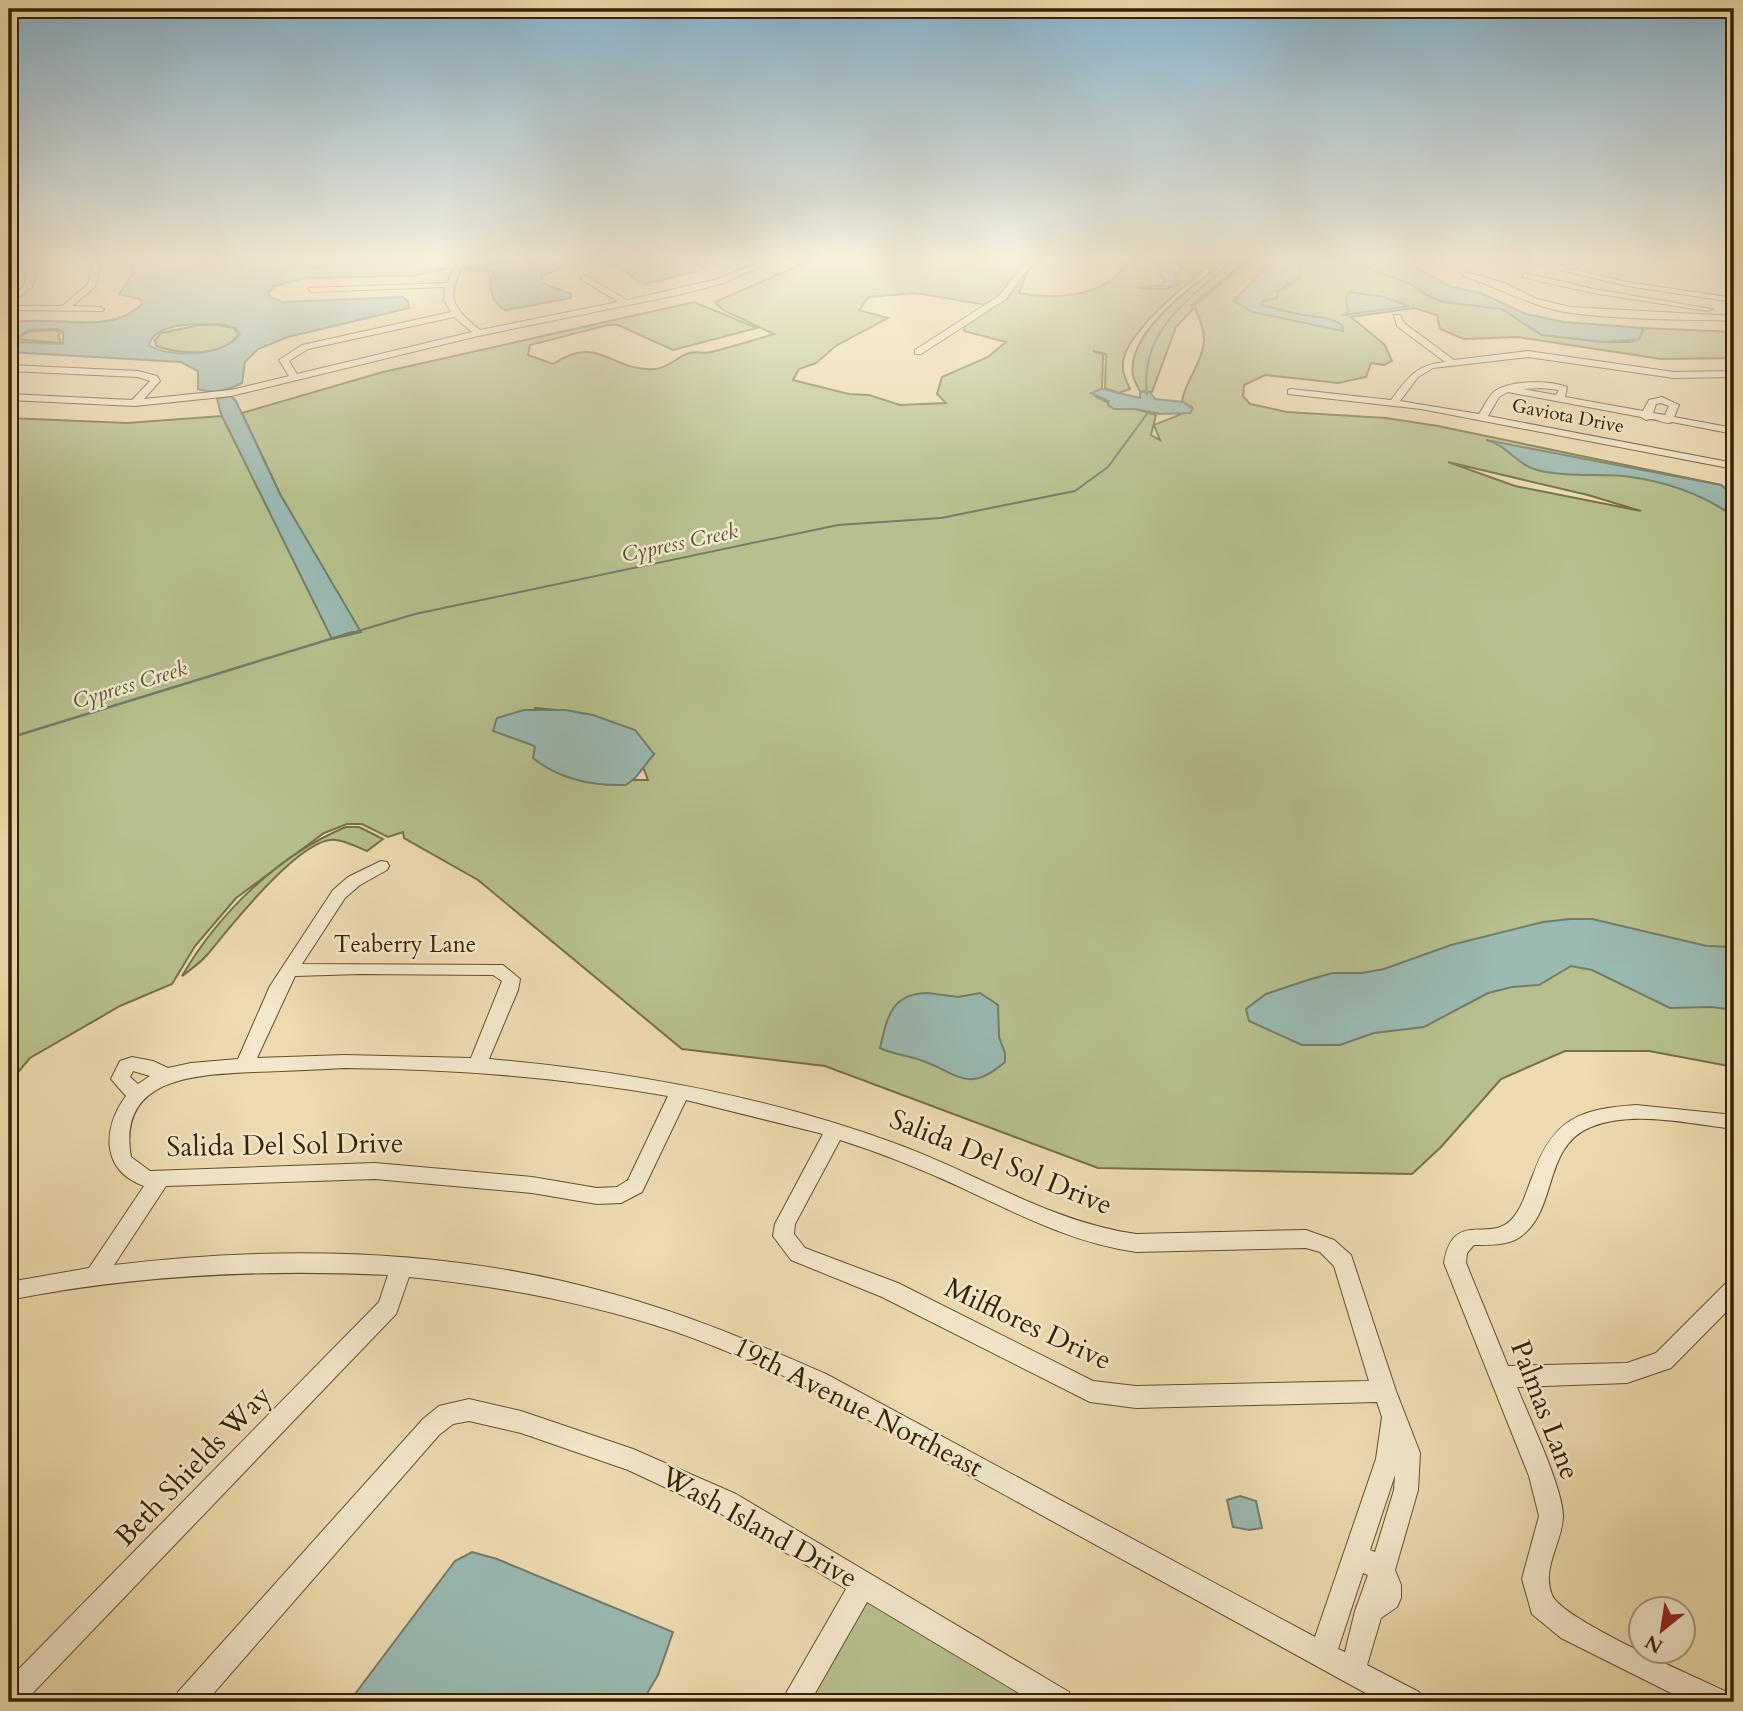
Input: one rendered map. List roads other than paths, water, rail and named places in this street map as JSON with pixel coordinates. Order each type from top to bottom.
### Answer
[{"type":"street","points":[[294,377],[284,360],[305,348],[350,338]]},
{"type":"street","points":[[9,397],[135,403],[204,397],[454,338]]},
{"type":"street","points":[[935,338],[918,349],[936,338]]},
{"type":"street","points":[[1419,338],[1450,361]]},
{"type":"street","points":[[1394,402],[1420,371],[1450,361],[1541,354],[1664,374],[1734,374]]},
{"type":"street","points":[[9,368],[152,377],[155,381],[135,403]]},
{"type":"street","points":[[1482,418],[1497,395],[1508,389],[1646,417],[1734,431]]},
{"type":"street","name":"Gaviota Drive","points":[[1291,392],[1394,402],[1734,466]]},
{"type":"street","points":[[1646,417],[1652,402],[1662,400],[1674,405],[1668,421]]},
{"type":"street","points":[[244,1066],[271,1000],[339,894],[354,881],[380,866]]},
{"type":"street","name":"Teaberry Lane","points":[[289,970],[497,969],[511,979],[509,990],[478,1064]]},
{"type":"street","name":"Salida Del Sol Drive","points":[[680,1092],[635,1186],[621,1195],[597,1196],[532,1185],[375,1171],[297,1171],[146,1179],[122,1161],[118,1133],[125,1110],[138,1096],[166,1076],[244,1066],[316,1062],[478,1064],[640,1084],[680,1092],[756,1108],[835,1131],[945,1171],[1060,1223],[1113,1241],[1136,1243],[1306,1240],[1328,1246],[1343,1262],[1384,1391],[1408,1453],[1406,1490],[1368,1611],[1353,1672]]},
{"type":"street","points":[[138,1096],[120,1079],[127,1067],[142,1064],[166,1076]]},
{"type":"street","name":"Palmas Lane","points":[[1717,1702],[1570,1629],[1541,1605],[1535,1579],[1551,1516],[1541,1476],[1455,1263],[1457,1249],[1469,1237],[1508,1234],[1526,1222],[1548,1156],[1560,1140],[1578,1124],[1599,1117],[1631,1113],[1734,1122]]},
{"type":"street","name":"Milflores Drive","points":[[835,1131],[785,1224],[783,1236],[798,1254],[890,1290],[1090,1391],[1136,1397],[1384,1391]]},
{"type":"street","points":[[96,1276],[160,1179]]},
{"type":"street","name":"19th Avenue Northeast","points":[[9,1291],[96,1276],[181,1266],[331,1261],[402,1265],[486,1275],[597,1298],[663,1317],[743,1346],[854,1399],[1409,1702]]},
{"type":"street","name":"Beth Shields Way","points":[[9,1698],[388,1307],[402,1265]]},
{"type":"street","points":[[1502,1377],[1627,1373],[1663,1361],[1734,1290]]},
{"type":"street","name":"Wash Island Drive","points":[[188,1702],[431,1427],[447,1413],[469,1410],[521,1422],[633,1460],[727,1503],[1059,1702]]},
{"type":"street","name":"Salida Del Sol Drive","points":[[1322,1656],[1388,1459],[1394,1417]]},
{"type":"street","points":[[1364,1529],[1390,1542]]},
{"type":"street","points":[[1356,1556],[1382,1569]]},
{"type":"street","points":[[797,1701],[863,1584]]},
{"type":"water","points":[[9,338],[15,338],[11,340],[14,342],[63,344],[63,338],[153,338],[149,345],[158,349],[197,353],[223,347],[236,338],[286,338],[258,349],[245,362],[242,383],[232,388],[209,391],[198,389],[198,371],[181,362],[9,352]]},
{"type":"water","points":[[1568,338],[1640,338],[1605,342]]},
{"type":"water","points":[[1102,389],[1140,398],[1140,392],[1150,392],[1155,399],[1183,402],[1193,409],[1190,413],[1160,414],[1136,409],[1114,409],[1108,405],[1109,401],[1091,393]]},
{"type":"water","points":[[231,396],[236,401],[280,494],[361,632],[332,639],[221,414],[217,399]]},
{"type":"water","points":[[1486,440],[1721,485],[1734,496],[1734,517],[1696,495],[1652,481],[1623,476],[1537,470]]},
{"type":"water","points":[[524,710],[565,710],[593,715],[635,730],[654,754],[626,785],[601,784],[565,776],[533,758],[535,747],[532,745],[493,731],[497,718]]},
{"type":"water","points":[[1592,919],[1707,946],[1734,947],[1734,1010],[1712,1007],[1670,1008],[1592,970],[1571,966],[1539,985],[1512,987],[1488,993],[1424,1027],[1374,1033],[1340,1045],[1302,1045],[1249,1021],[1246,1009],[1266,994],[1311,979],[1333,973],[1362,973],[1384,969],[1451,945],[1543,922]]},
{"type":"water","points":[[980,993],[998,1005],[999,1037],[1005,1053],[1005,1062],[992,1072],[972,1079],[880,1048],[885,1027],[898,1002],[916,994],[958,997]]},
{"type":"water","points":[[1240,1496],[1256,1501],[1262,1528],[1249,1530],[1233,1527],[1227,1500]]},
{"type":"water","points":[[472,1552],[497,1559],[673,1632],[658,1675],[642,1702],[349,1702],[455,1561]]},
{"type":"waterway","name":"Cypress Creek","points":[[1147,395],[1147,372],[1151,351],[1157,338]]},
{"type":"waterway","name":"Cypress Creek","points":[[348,634],[415,614],[838,525],[941,518],[1075,491],[1108,467],[1149,411]]},
{"type":"waterway","name":"Cypress Creek","points":[[9,738],[353,632]]}]
